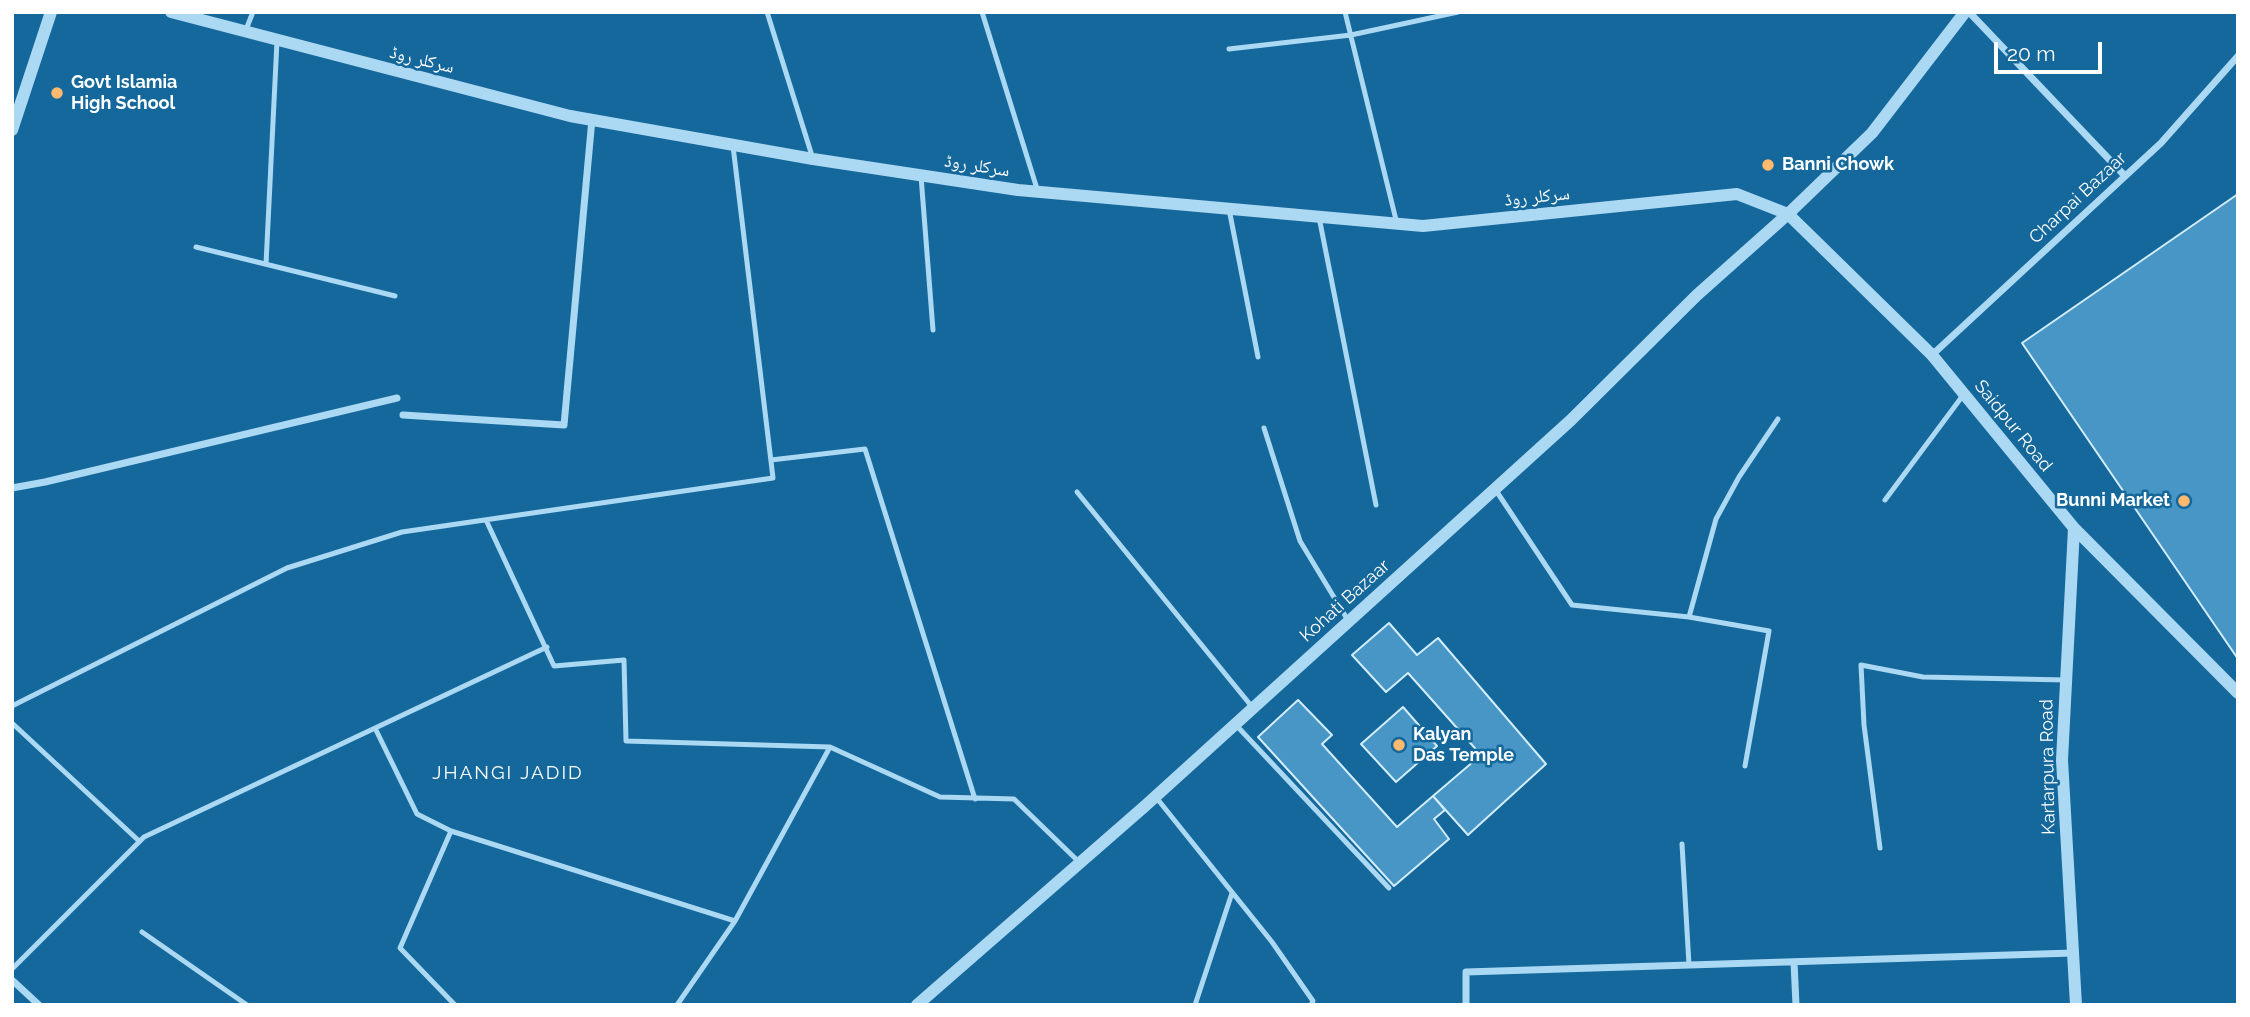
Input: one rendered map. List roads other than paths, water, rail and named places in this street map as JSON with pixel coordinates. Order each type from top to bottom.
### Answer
[{"type":"street","points":[[12,130],[51,12]]},
{"type":"street","name":"سرکلر روڈ","points":[[172,12],[570,116],[813,159],[1038,192],[1423,226],[1737,194],[1788,214]]},
{"type":"street","points":[[1967,12],[2125,176]]},
{"type":"street","name":"Kohati Bazaar","points":[[917,1005],[1155,796],[1571,420],[1697,295],[1788,214],[1872,133],[1967,12]]},
{"type":"street","name":"Charpai Bazaar","points":[[1932,355],[2161,143],[2238,56]]},
{"type":"street","points":[[403,415],[564,425],[592,120]]},
{"type":"street","name":"Saidpur Road","points":[[1788,214],[1932,355],[2074,528],[2238,693]]},
{"type":"street","points":[[12,488],[397,398]]},
{"type":"street","name":"Kartarpura Road","points":[[2074,528],[2062,760],[2076,1005]]},
{"type":"street","points":[[1466,1005],[1466,972],[2073,953]]},
{"type":"street","points":[[1794,962],[1796,1005]]},
{"type":"street","points":[[12,980],[39,1005]]},
{"type":"lane","points":[[245,33],[253,12]]},
{"type":"lane","points":[[766,12],[813,159]]},
{"type":"lane","points":[[982,12],[1038,192]]},
{"type":"lane","points":[[1346,12],[1397,224]]},
{"type":"lane","points":[[1229,49],[1351,34],[1458,12]]},
{"type":"lane","points":[[267,264],[277,41]]},
{"type":"lane","points":[[12,706],[286,568],[402,532],[773,478],[733,145]]},
{"type":"lane","points":[[921,175],[933,330]]},
{"type":"lane","points":[[1229,209],[1258,357]]},
{"type":"lane","points":[[1319,217],[1376,505]]},
{"type":"lane","points":[[196,247],[395,296]]},
{"type":"lane","points":[[1885,500],[1964,394]]},
{"type":"lane","points":[[1689,617],[1716,519],[1739,477],[1777,419]]},
{"type":"lane","points":[[1264,428],[1300,541],[1349,622]]},
{"type":"lane","points":[[771,460],[865,449],[975,799]]},
{"type":"lane","points":[[1495,489],[1572,605],[1689,617],[1769,631],[1745,766]]},
{"type":"lane","points":[[1077,492],[1253,708]]},
{"type":"lane","points":[[486,520],[554,666],[624,660],[626,741],[830,747],[940,797],[1014,799],[1080,863]]},
{"type":"lane","points":[[12,969],[144,837],[547,647]]},
{"type":"lane","points":[[1880,848],[1864,725],[1861,665],[1923,677],[2066,680]]},
{"type":"lane","points":[[12,723],[139,841]]},
{"type":"lane","points":[[1235,724],[1389,888]]},
{"type":"lane","points":[[375,728],[417,814],[451,831],[734,920]]},
{"type":"lane","points":[[677,1005],[734,920],[830,747]]},
{"type":"lane","points":[[1155,796],[1285,962],[1313,1001],[1311,1005]]},
{"type":"lane","points":[[451,831],[400,948],[455,1005]]},
{"type":"lane","points":[[1682,844],[1689,965]]},
{"type":"lane","points":[[1195,1005],[1232,892]]},
{"type":"lane","points":[[142,932],[247,1005]]},
{"type":"place","name":"Govt Islamia High School","points":[[57,93]]},
{"type":"place","name":"Banni Chowk","points":[[1768,165]]},
{"type":"place","name":"Bunni Market","points":[[2184,501]]},
{"type":"place","name":"Kalyan Das Temple","points":[[1399,745]]},
{"type":"district","name":"JHANGI JADID","points":[[508,773]]}]
